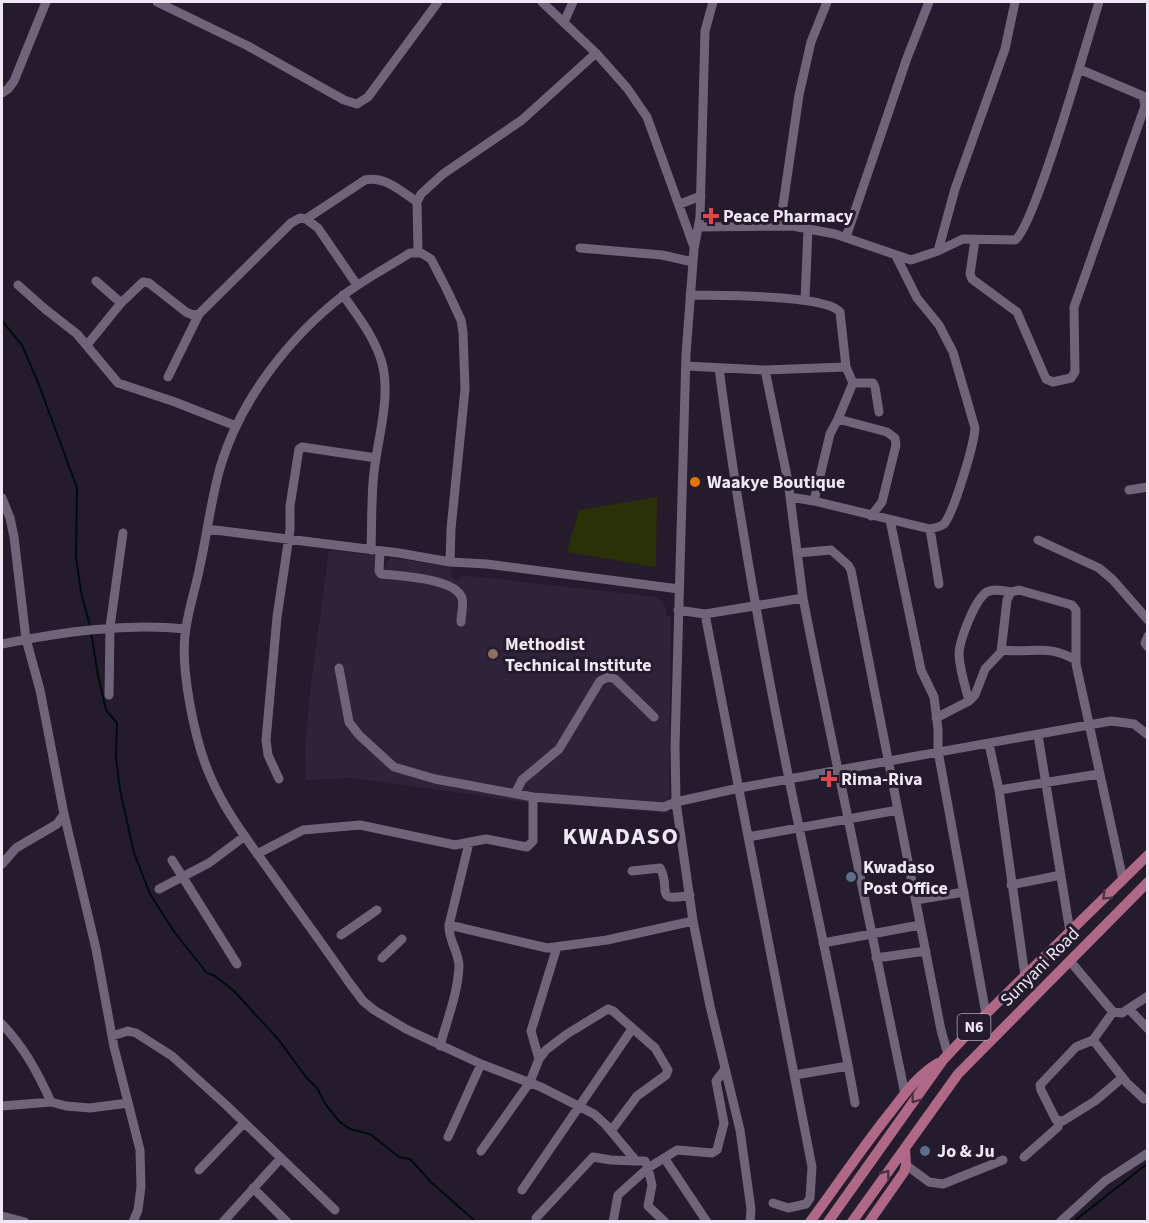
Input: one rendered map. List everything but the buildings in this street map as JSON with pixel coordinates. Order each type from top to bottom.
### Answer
[{"type":"main road","name":"N6","points":[[828,1221],[946,1057],[986,1014],[1148,855]]},
{"type":"main road","name":"Sunyani Road","points":[[852,1221],[964,1067],[1148,882]]},
{"type":"main road","points":[[810,1221],[869,1138],[904,1094],[926,1070],[946,1057]]},
{"type":"main road","points":[[869,1221],[900,1179],[906,1165],[905,1148]]},
{"type":"street","points":[[2,93],[14,81],[46,2]]},
{"type":"street","points":[[158,2],[248,46],[344,100],[357,104],[368,97],[438,2]]},
{"type":"street","points":[[542,2],[596,53],[627,88],[647,117],[680,204],[694,249]]},
{"type":"street","points":[[564,22],[573,2]]},
{"type":"street","points":[[713,2],[705,31],[701,196],[699,227],[694,249],[686,366],[678,610],[676,802],[693,921],[742,1140],[751,1220]]},
{"type":"street","points":[[780,226],[799,95],[811,42],[827,2]]},
{"type":"street","points":[[846,237],[907,58],[929,2]]},
{"type":"street","points":[[938,251],[955,189],[1005,49],[1015,2]]},
{"type":"street","points":[[699,227],[780,226],[808,229],[846,237],[896,256],[914,260],[938,251],[959,239],[1015,240],[1023,231],[1042,184],[1099,2]]},
{"type":"street","points":[[418,253],[417,202],[421,194],[443,174],[522,120],[596,53]]},
{"type":"street","points":[[975,240],[970,274],[972,279],[1017,312],[1046,379],[1053,382],[1071,378],[1075,372],[1076,353],[1074,307],[1145,106],[1145,92],[1079,69]]},
{"type":"street","points":[[306,219],[364,180],[375,178],[384,181],[417,202]]},
{"type":"street","points":[[680,204],[701,196]]},
{"type":"street","points":[[168,376],[200,314],[291,223],[300,218],[306,219],[318,228],[357,285]]},
{"type":"street","points":[[805,300],[808,229]]},
{"type":"street","points":[[580,248],[662,255],[693,262]]},
{"type":"street","points":[[450,562],[451,529],[465,389],[464,332],[461,320],[431,259],[426,255],[410,253],[357,285],[321,314],[277,361],[236,426],[221,466],[186,629],[185,664],[190,703],[206,764],[215,787],[244,836],[363,1001],[381,1015],[440,1046],[530,1082],[594,1114],[636,1161]]},
{"type":"street","points":[[790,497],[930,529],[938,528],[944,523],[950,510],[975,440],[975,428],[953,352],[939,325],[917,298],[896,256]]},
{"type":"street","points":[[96,281],[121,303]]},
{"type":"street","points":[[87,345],[121,303],[146,281],[186,312],[193,315],[200,314]]},
{"type":"street","points":[[18,285],[71,328],[118,383],[236,426]]},
{"type":"street","points":[[343,295],[362,322],[381,362],[384,376],[384,402],[376,458],[375,550],[379,571],[445,583],[459,593],[462,599],[461,622]]},
{"type":"street","points":[[690,295],[805,300],[832,305],[840,312],[846,367],[853,383],[828,440],[814,501]]},
{"type":"street","points":[[686,366],[765,370],[846,367]]},
{"type":"street","points":[[719,368],[732,464],[756,606],[855,1103]]},
{"type":"street","points":[[765,370],[790,497],[803,598],[904,1094]]},
{"type":"street","points":[[853,383],[873,383],[879,412]]},
{"type":"street","points":[[838,419],[887,432],[895,438],[896,445],[882,502],[871,516]]},
{"type":"street","points":[[279,779],[268,756],[266,740],[277,618],[290,531],[290,506],[300,447],[376,458]]},
{"type":"street","points":[[1129,489],[1148,487]]},
{"type":"street","points":[[2,498],[14,537],[26,639],[40,690],[64,814],[96,949],[112,1036],[140,1150],[142,1164],[138,1210],[133,1221]]},
{"type":"street","points":[[890,520],[921,670],[934,697],[938,751],[986,1014]]},
{"type":"street","points":[[930,529],[939,584]]},
{"type":"street","points":[[207,530],[679,589]]},
{"type":"street","points":[[109,695],[110,627],[123,533]]},
{"type":"street","points":[[1038,540],[1099,568],[1148,620]]},
{"type":"street","points":[[797,554],[831,550],[849,565],[851,570],[946,1057]]},
{"type":"street","points":[[969,701],[960,668],[959,652],[962,636],[979,602],[987,592],[1018,590],[1072,605],[1076,610],[1076,660],[1123,879]]},
{"type":"street","points":[[936,718],[975,696],[986,669],[1002,650],[1007,600],[1011,592]]},
{"type":"street","points":[[678,610],[705,614],[803,598]]},
{"type":"street","points":[[705,614],[813,1167],[810,1198],[802,1206],[785,1208],[773,1203]]},
{"type":"street","points":[[2,644],[110,627],[186,629]]},
{"type":"street","points":[[1148,636],[1145,643],[1148,647]]},
{"type":"street","points":[[1002,650],[1020,652],[1053,650],[1076,660]]},
{"type":"street","points":[[339,668],[350,722],[359,735],[394,767],[435,779],[533,797],[664,807],[676,802],[739,788],[1089,725],[1117,721],[1137,726],[1148,735]]},
{"type":"street","points":[[515,794],[524,778],[559,749],[600,681],[608,676],[615,679],[654,717]]},
{"type":"street","points":[[1038,735],[1070,932]]},
{"type":"street","points":[[989,744],[999,790],[1025,976]]},
{"type":"street","points":[[999,790],[1099,774]]},
{"type":"street","points":[[257,854],[303,830],[360,825],[455,845],[486,839],[527,848],[533,841],[533,797]]},
{"type":"street","points":[[748,837],[898,810]]},
{"type":"street","points":[[2,864],[16,848],[57,824],[64,814]]},
{"type":"street","points":[[159,889],[209,862],[244,836]]},
{"type":"street","points":[[440,1046],[456,989],[459,964],[449,938],[449,925],[469,843]]},
{"type":"street","points":[[172,860],[237,964]]},
{"type":"street","points":[[632,871],[660,868],[664,893],[668,897],[690,895]]},
{"type":"street","points":[[1011,885],[1061,875]]},
{"type":"street","points":[[916,900],[964,892]]},
{"type":"street","points":[[342,935],[377,910]]},
{"type":"street","points":[[449,925],[537,947],[557,947],[607,940],[693,921]]},
{"type":"street","points":[[823,943],[920,925]]},
{"type":"street","points":[[382,958],[402,939]]},
{"type":"street","points":[[538,1059],[531,1031],[557,947]]},
{"type":"street","points":[[876,958],[926,951]]},
{"type":"street","points":[[1070,961],[1113,1012],[1122,1013],[1148,996]]},
{"type":"street","points":[[481,1151],[530,1082],[538,1059],[548,1047],[608,1009],[655,1048],[668,1070],[666,1075],[637,1096],[611,1131]]},
{"type":"street","points":[[1129,1009],[1148,1029]]},
{"type":"street","points":[[1059,1122],[1040,1085],[1076,1047],[1093,1040],[1113,1012]]},
{"type":"street","points":[[2,1024],[35,1067],[51,1102]]},
{"type":"street","points":[[522,1190],[632,1029]]},
{"type":"street","points":[[112,1036],[128,1031],[144,1037],[172,1056],[335,1210]]},
{"type":"street","points":[[1093,1040],[1122,1078],[1144,1099]]},
{"type":"street","points":[[448,1137],[481,1064]]},
{"type":"street","points":[[795,1075],[848,1066]]},
{"type":"street","points":[[613,1221],[618,1195],[648,1168],[678,1150],[711,1153],[718,1148],[724,1124],[716,1081],[725,1069]]},
{"type":"street","points":[[1059,1122],[1095,1101],[1122,1078]]},
{"type":"street","points":[[2,1106],[51,1102],[90,1108],[128,1103]]},
{"type":"street","points":[[1024,1157],[1058,1127],[1059,1122]]},
{"type":"street","points":[[199,1170],[244,1123]]},
{"type":"street","points":[[1060,1221],[1105,1181],[1148,1153]]},
{"type":"street","points":[[536,1218],[593,1157],[645,1161],[652,1185],[648,1206],[664,1221]]},
{"type":"street","points":[[223,1221],[281,1158]]},
{"type":"street","points":[[665,1159],[706,1221]]},
{"type":"street","points":[[906,1165],[930,1182],[943,1184],[1003,1160]]},
{"type":"street","points":[[253,1188],[287,1221]]},
{"type":"street","points":[[2,1216],[25,1221]]},
{"type":"shaded area","name":"Methodist Technical Institute","points":[[329,550],[378,556],[380,567],[385,567],[390,558],[450,566],[453,579],[458,580],[463,575],[656,597],[666,608],[666,615],[671,616],[669,813],[525,802],[353,778],[306,780],[305,747],[310,692]]},
{"type":"green space","points":[[657,497],[656,567],[567,552],[579,510]]},
{"type":"waterway","points":[[2,321],[22,345],[77,488],[76,557],[81,592],[90,626]]},
{"type":"waterway","points":[[91,632],[106,710],[117,723],[116,758],[120,790],[134,853],[150,894],[175,933],[207,973],[215,976],[233,990],[278,1039],[317,1088],[326,1105],[340,1122],[350,1129],[370,1134],[399,1157],[410,1159],[431,1182],[476,1222]]},
{"type":"waterway","points":[[1073,1222],[1148,1163]]},
{"type":"place","name":"Peace Pharmacy","points":[[711,216]]},
{"type":"place","name":"Waakye Boutique","points":[[695,482]]},
{"type":"place","name":"Methodist Technical Institute","points":[[493,654]]},
{"type":"place","name":"Rima-Riva","points":[[829,779]]},
{"type":"place","name":"Kwadaso Post Office","points":[[851,877]]},
{"type":"place","name":"Jo & Ju","points":[[925,1151]]},
{"type":"district","name":"KWADASO","points":[[621,836]]}]
